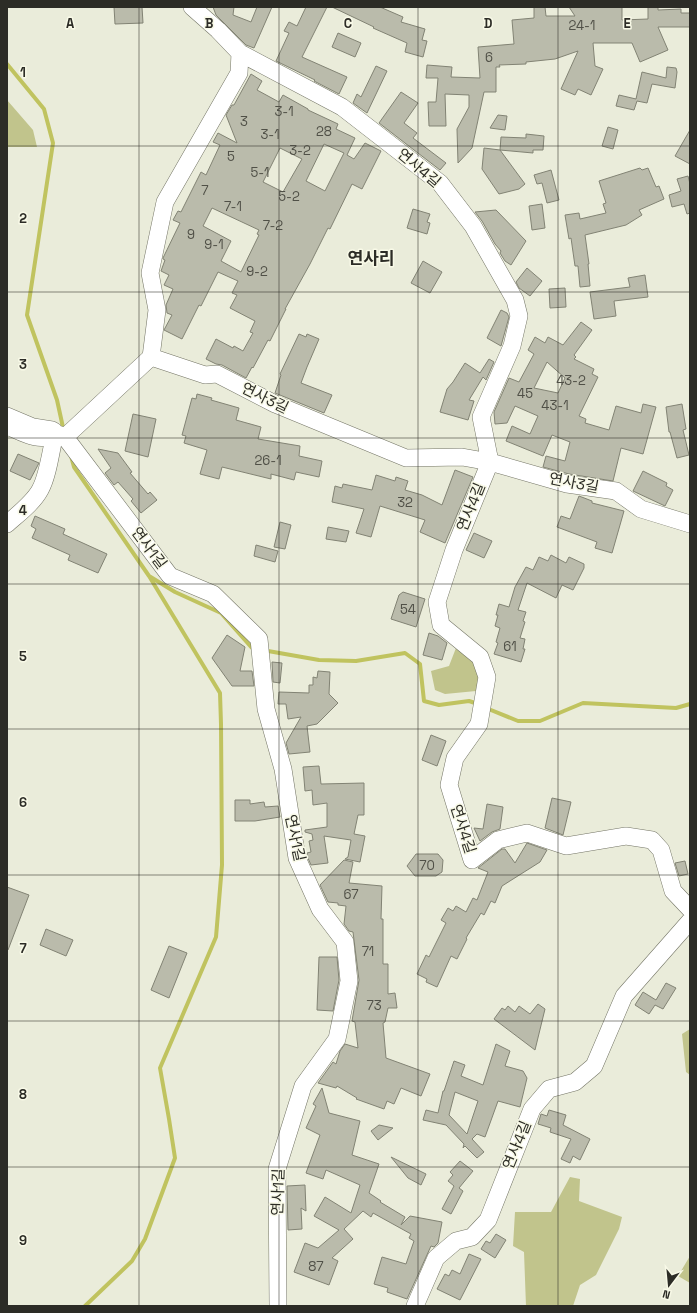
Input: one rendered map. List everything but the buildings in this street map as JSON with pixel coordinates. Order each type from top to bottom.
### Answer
[{"type":"street","name":"연사4길","points":[[192,7],[218,30],[240,53],[342,107],[440,183],[473,226],[515,300],[520,316],[512,346],[481,417],[490,462],[454,550],[437,602],[441,625],[480,657],[487,677],[479,724],[455,758],[449,785],[472,860],[498,840],[527,833],[566,846],[626,836],[652,840],[661,850],[673,891],[690,909]]},
{"type":"street","points":[[7,524],[39,491],[65,440],[151,357],[157,310],[150,273],[165,202],[239,74],[240,53]]},
{"type":"street","name":"연사3길","points":[[151,357],[205,374],[217,374],[275,404],[406,458],[462,457],[490,462],[567,484],[616,490],[641,509],[690,524]]},
{"type":"street","points":[[7,416],[32,427],[52,430],[65,440]]},
{"type":"street","points":[[7,426],[30,436],[40,438],[51,436],[65,440]]},
{"type":"street","name":"연사1길","points":[[65,440],[170,576],[213,594],[259,639],[266,709],[283,769],[297,858],[320,909],[345,942],[349,981],[337,1039],[303,1086],[277,1169],[278,1306]]},
{"type":"street","name":"연사4길","points":[[415,1306],[436,1258],[456,1242],[472,1237],[488,1220],[532,1109],[549,1089],[575,1082],[594,1066],[624,996],[690,921]]},
{"type":"green space","points":[[7,100],[33,130],[37,147],[7,147]]},
{"type":"green space","points":[[456,648],[473,659],[480,678],[476,691],[445,694],[435,690],[431,671],[449,666]]},
{"type":"green space","points":[[690,1029],[690,1075],[686,1072],[682,1034]]},
{"type":"green space","points":[[570,1177],[580,1179],[579,1201],[622,1217],[619,1229],[596,1275],[580,1285],[573,1306],[526,1306],[524,1252],[513,1246],[515,1212],[551,1212]]},
{"type":"green space","points":[[690,1256],[690,1283],[678,1276]]},
{"type":"waterway","points":[[7,64],[44,109],[53,143],[27,315],[57,400],[64,432]]},
{"type":"waterway","points":[[71,456],[74,467],[149,576],[220,693],[221,724],[222,865],[216,937],[160,1068],[175,1158],[145,1239],[132,1261],[85,1306]]},
{"type":"waterway","points":[[149,576],[175,592],[221,613],[252,648]]},
{"type":"waterway","points":[[268,651],[319,660],[356,661],[405,653],[420,664],[424,701],[439,705],[469,701],[478,704]]},
{"type":"waterway","points":[[486,708],[518,721],[540,721],[583,703],[676,708],[690,704]]},
{"type":"district","name":"연사리","points":[[371,258]]}]
